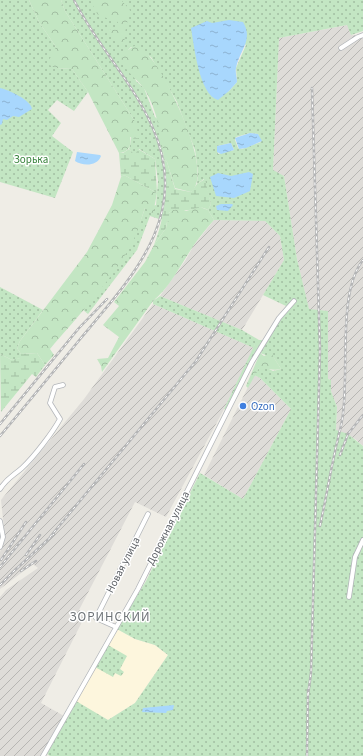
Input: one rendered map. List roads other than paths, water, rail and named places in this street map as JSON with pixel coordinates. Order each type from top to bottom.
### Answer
[{"type":"street","points":[[341,48],[363,35]]},
{"type":"street","name":"Дорожная улица","points":[[44,756],[173,521],[252,362],[279,318],[294,301]]},
{"type":"street","points":[[0,489],[7,478],[23,467],[56,427],[60,419],[50,403],[55,388],[63,385]]},
{"type":"street","name":"Новая улица","points":[[116,627],[96,618],[148,514]]},
{"type":"street","points":[[0,521],[3,537],[0,547]]},
{"type":"street","points":[[349,597],[355,557],[363,540]]},
{"type":"water","points":[[229,20],[243,22],[247,34],[245,45],[236,68],[237,82],[218,100],[206,89],[202,80],[198,68],[191,28],[207,21],[212,23]]},
{"type":"water","points":[[0,88],[14,93],[24,99],[28,102],[32,109],[19,117],[13,116],[7,120],[3,119],[2,124],[0,125]]},
{"type":"water","points":[[250,133],[258,134],[262,141],[246,148],[239,149],[235,138]]},
{"type":"water","points":[[231,143],[234,150],[221,154],[217,152],[217,146]]},
{"type":"water","points":[[77,152],[101,156],[99,160],[93,164],[85,165],[75,161]]},
{"type":"water","points":[[249,172],[253,174],[250,191],[234,198],[216,196],[210,177],[218,173],[231,176]]},
{"type":"water","points":[[221,204],[233,205],[228,211],[217,210],[216,206]]},
{"type":"water","points":[[174,705],[173,710],[167,711],[166,713],[142,712],[143,708]]},
{"type":"railway","points":[[0,436],[120,291],[137,266],[151,241],[161,215],[165,187],[163,158],[152,126],[144,109],[93,32],[74,0]]},
{"type":"railway","points":[[308,695],[311,673],[320,350],[312,88]]},
{"type":"railway","points":[[50,537],[196,361],[269,247]]},
{"type":"railway","points":[[320,526],[343,411],[349,295],[354,276],[363,260]]},
{"type":"railway","points":[[0,424],[79,328],[107,299]]},
{"type":"railway","points":[[340,455],[348,434],[363,415]]},
{"type":"railway","points":[[0,567],[84,464]]},
{"type":"railway","points":[[1,560],[26,522]]},
{"type":"railway","points":[[13,572],[54,534]]},
{"type":"railway","points":[[26,555],[40,535]]},
{"type":"railway","points":[[21,571],[36,561]]},
{"type":"railway","points":[[0,585],[17,568]]},
{"type":"railway","points":[[307,756],[308,690]]},
{"type":"place","name":"Ozon","points":[[243,406]]},
{"type":"district","name":"ЗОРИНСКИЙ","points":[[110,617]]},
{"type":"park label","name":"Зорька","points":[[31,159]]}]
